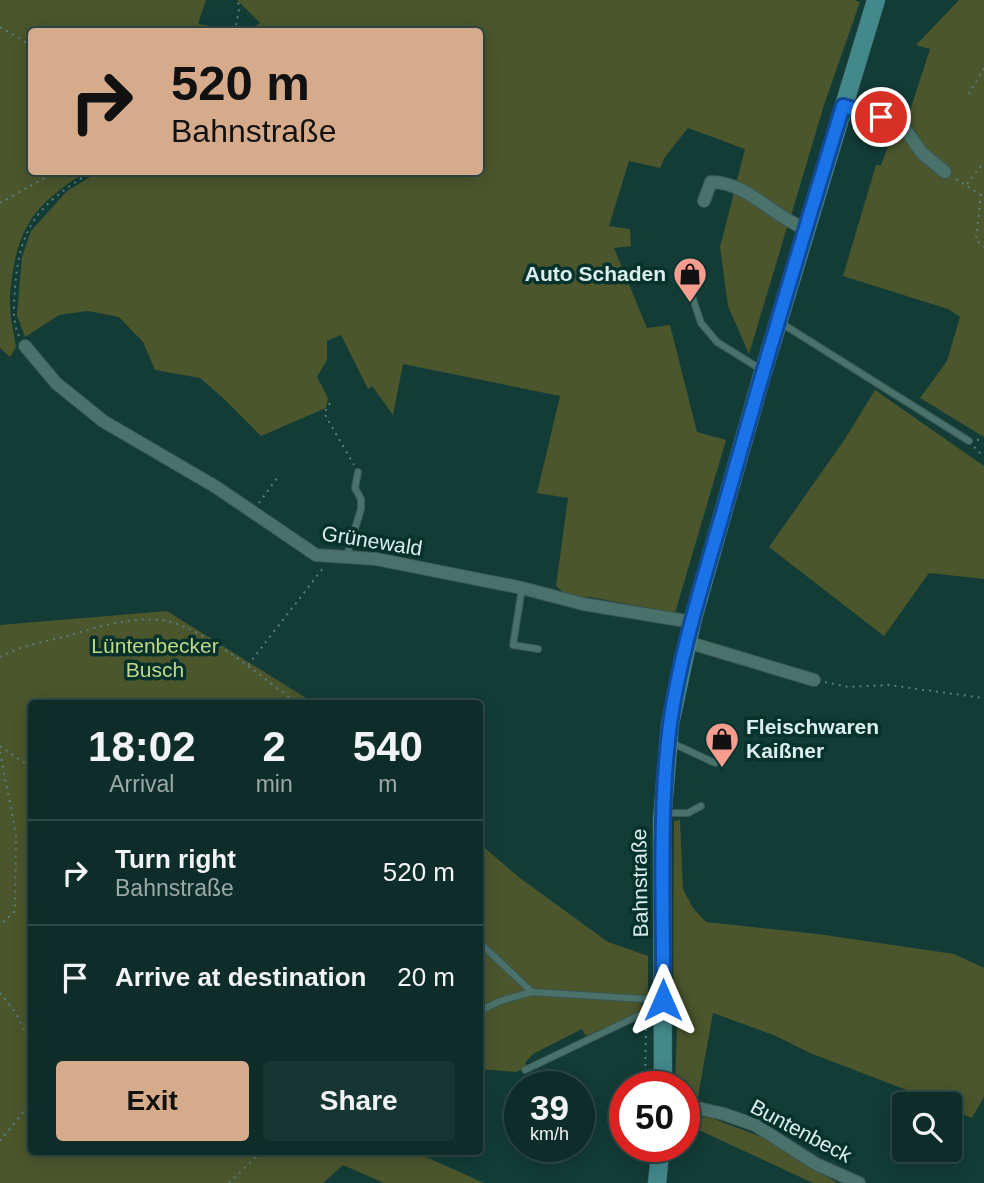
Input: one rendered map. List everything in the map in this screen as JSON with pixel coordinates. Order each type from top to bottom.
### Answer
[{"type":"main road","name":"Bahnstraße","points":[[661,1071],[654,1006],[662,813],[674,704],[692,622],[764,371],[876,0]]},
{"type":"main road","points":[[657,1183],[659,1162]]},
{"type":"street","points":[[843,106],[900,122],[922,153],[945,172]]},
{"type":"street","points":[[704,201],[711,182],[723,182],[737,187],[778,216],[806,229]]},
{"type":"street","name":"Grünewald","points":[[25,346],[57,383],[103,421],[216,487],[316,555],[376,559],[522,588],[583,604],[692,622]]},
{"type":"street","points":[[687,642],[814,681]]},
{"type":"street","name":"Buntenbeck","points":[[700,1109],[755,1125],[816,1164],[859,1183]]},
{"type":"lane","points":[[687,281],[701,323],[717,342],[764,371]]},
{"type":"lane","points":[[779,322],[969,441]]},
{"type":"lane","points":[[346,558],[361,509],[361,499],[355,488],[358,472]]},
{"type":"lane","points":[[522,588],[513,645],[538,649]]},
{"type":"lane","points":[[668,742],[715,763]]},
{"type":"lane","points":[[662,813],[688,813],[701,806]]},
{"type":"lane","points":[[483,946],[532,992]]},
{"type":"lane","points":[[483,1010],[500,1001],[532,992],[654,1006]]},
{"type":"lane","points":[[525,1070],[654,1006]]},
{"type":"path","points":[[235,28],[238,0]]},
{"type":"path","points":[[0,27],[28,44]]},
{"type":"path","points":[[969,94],[984,68]]},
{"type":"path","points":[[966,184],[984,162]]},
{"type":"path","points":[[945,172],[984,197]]},
{"type":"path","points":[[0,203],[50,175]]},
{"type":"path","points":[[25,346],[17,334],[13,317],[18,253],[27,229],[38,215],[68,186],[86,175]]},
{"type":"path","points":[[981,194],[976,240],[984,247]]},
{"type":"path","points":[[330,403],[324,413],[358,472]]},
{"type":"path","points":[[969,441],[984,457]]},
{"type":"path","points":[[253,513],[276,478]]},
{"type":"path","points":[[247,666],[332,557]]},
{"type":"path","points":[[0,657],[84,631],[138,620],[165,621],[188,628],[247,666],[293,700]]},
{"type":"path","points":[[814,681],[849,687],[888,685],[984,698]]},
{"type":"path","points":[[0,746],[28,765]]},
{"type":"path","points":[[0,752],[16,834],[15,911],[0,925]]},
{"type":"path","points":[[0,993],[28,1037]]},
{"type":"path","points":[[647,1071],[654,1006]]},
{"type":"path","points":[[0,1141],[28,1106]]},
{"type":"path","points":[[229,1183],[258,1155]]},
{"type":"green space","points":[[0,0],[206,0],[198,24],[212,28],[28,28],[28,175],[82,175],[44,204],[26,227],[15,259],[10,295],[16,347],[10,357],[0,348]]},
{"type":"green space","points":[[237,0],[860,2],[824,105],[790,219],[736,184],[745,149],[688,128],[665,157],[660,168],[629,161],[609,226],[630,229],[631,246],[614,248],[647,328],[670,325],[697,432],[726,440],[675,613],[590,597],[563,596],[556,586],[568,498],[537,493],[560,396],[403,364],[393,415],[372,386],[368,389],[341,335],[327,341],[327,360],[317,377],[328,398],[326,408],[261,436],[200,378],[155,370],[143,342],[119,317],[88,311],[59,315],[25,337],[17,315],[22,257],[31,231],[67,191],[93,175],[483,175],[483,28],[253,28],[260,23]]},
{"type":"green space","points":[[959,0],[984,0],[984,437],[920,398],[947,361],[960,317],[948,309],[843,276],[876,165],[881,165],[895,129],[898,130],[897,136],[915,144],[920,141],[907,120],[930,49],[916,45]]},
{"type":"green space","points":[[735,189],[788,224],[749,354],[728,306],[720,247]]},
{"type":"green space","points":[[875,390],[984,466],[984,579],[929,573],[884,636],[769,547],[845,439]]},
{"type":"green space","name":"Lüntenbecker Busch","points":[[167,611],[309,700],[28,700],[28,1155],[422,1155],[484,1183],[384,1183],[343,1165],[323,1183],[0,1183],[0,625]]},
{"type":"green space","points":[[680,820],[683,889],[693,908],[706,922],[818,934],[954,954],[984,968],[984,1097],[972,1118],[962,1114],[962,1092],[912,1092],[713,1013],[700,1085],[700,1071],[676,1071],[678,996],[673,995],[674,821]]},
{"type":"green space","points":[[483,847],[520,878],[608,942],[648,956],[648,995],[642,995],[641,1011],[586,1036],[582,1029],[533,1054],[525,1063],[527,1067],[518,1071],[483,1069]]},
{"type":"green space","points":[[700,1117],[709,1117],[764,1138],[837,1183],[813,1183],[700,1130]]},
{"type":"place","name":"Auto Schaden","points":[[690,304]]},
{"type":"place","name":"Fleischwaren Kaißner","points":[[722,769]]},
{"type":"route","points":[[663,1000],[664,782],[670,724],[682,661],[761,379],[843,106],[881,117]]}]
